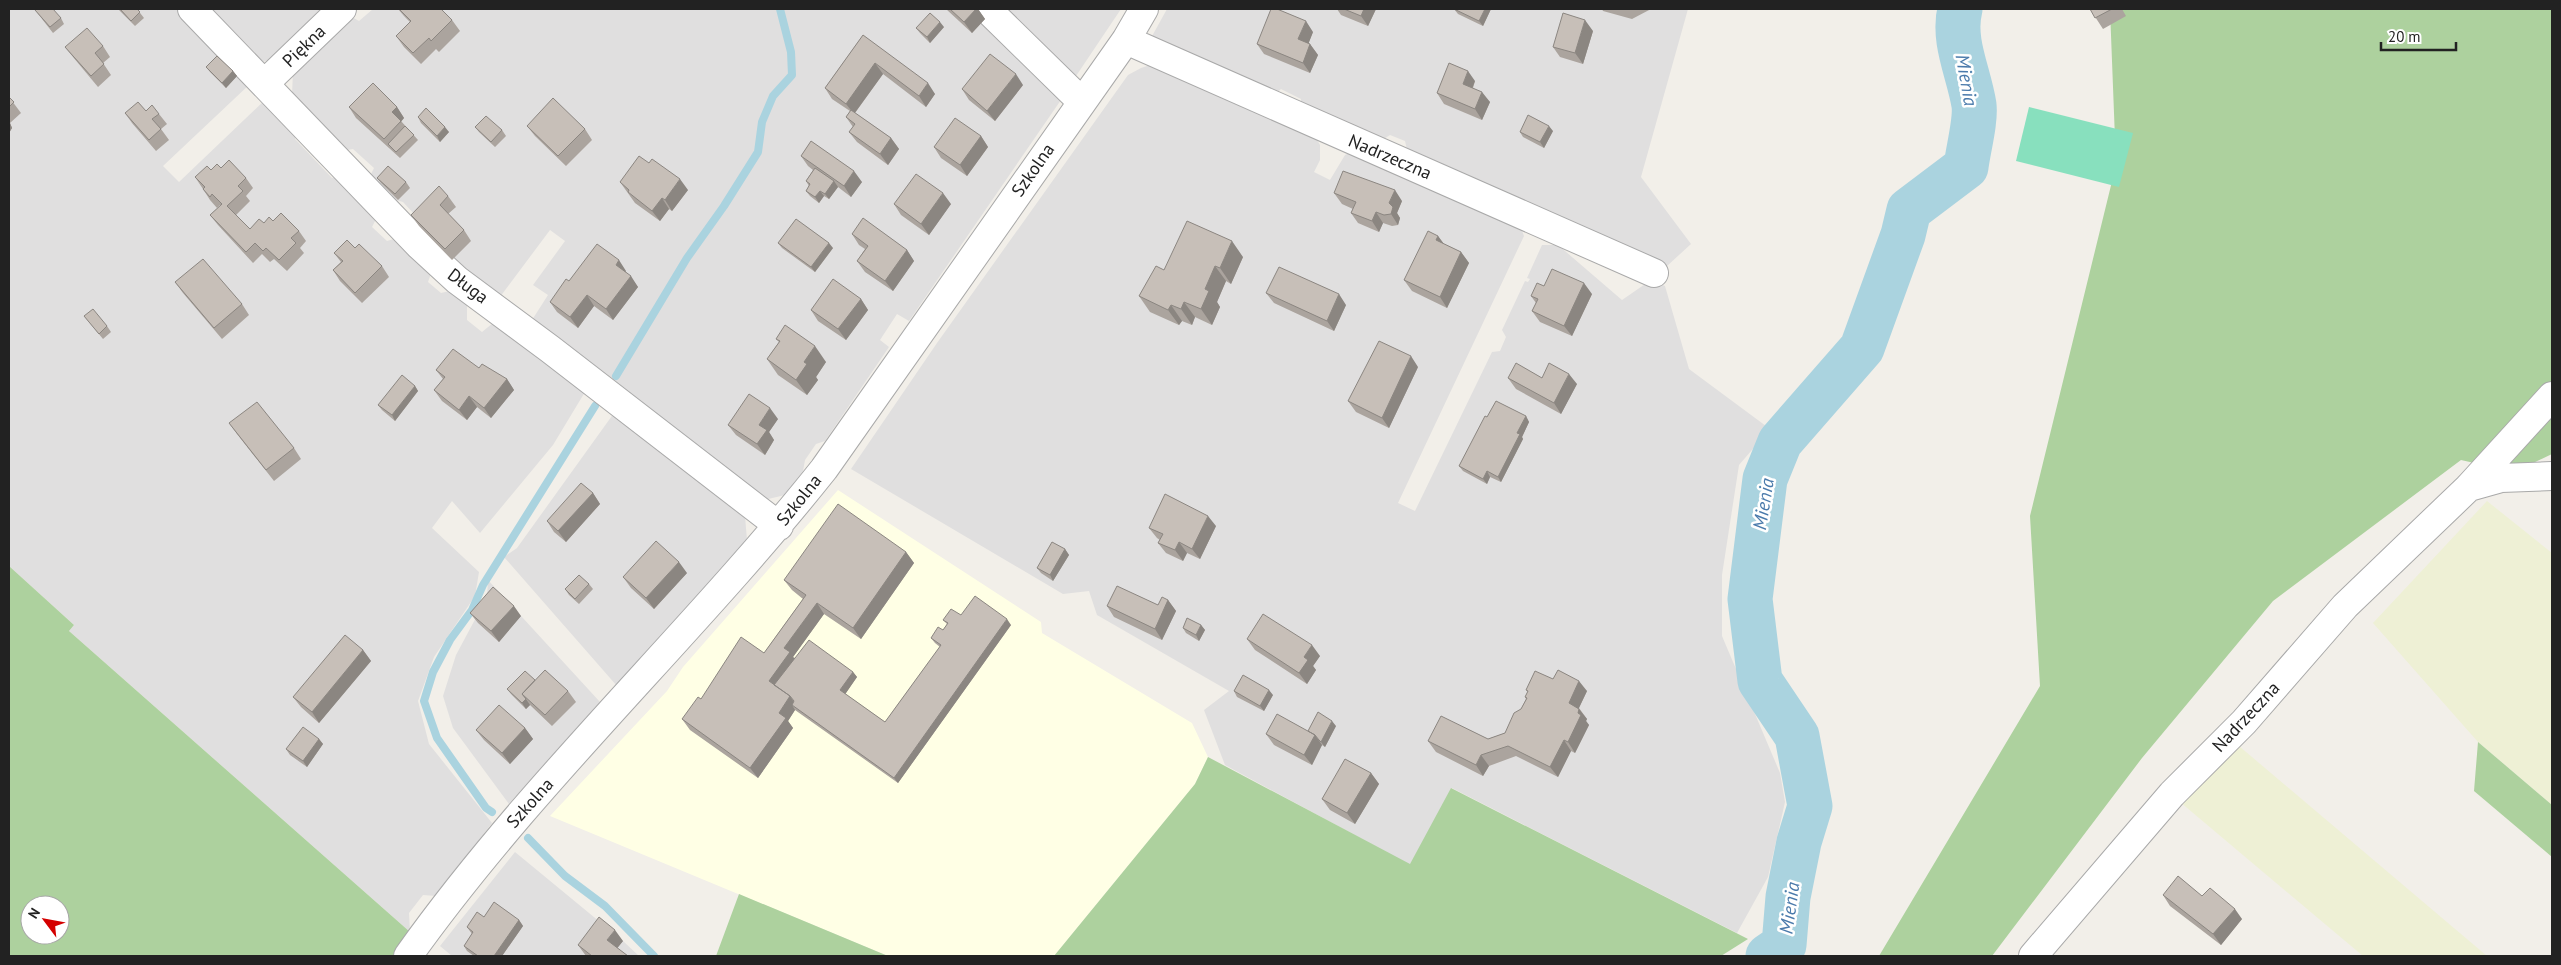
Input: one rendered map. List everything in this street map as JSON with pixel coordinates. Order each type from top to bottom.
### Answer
[{"type":"street","name":"Długa","points":[[192,9],[420,246],[457,280],[550,349],[779,526]]},
{"type":"street","name":"Piękna","points":[[265,83],[342,9]]},
{"type":"street","points":[[987,9],[1081,102]]},
{"type":"street","name":"Szkolna","points":[[419,952],[504,831],[779,526],[824,469],[1126,40],[1144,9]]},
{"type":"street","name":"Nadrzeczna","points":[[1126,40],[1654,273]]},
{"type":"street","name":"Nadrzeczna","points":[[2033,956],[2172,794],[2244,722],[2345,606],[2469,487],[2552,396]]},
{"type":"street","points":[[2469,487],[2501,478],[2552,476]]},
{"type":"shaded area","points":[[9,9],[177,9],[250,84],[163,166],[179,182],[266,99],[297,131],[295,139],[332,178],[339,176],[378,215],[372,227],[387,241],[400,237],[433,268],[428,282],[441,293],[454,290],[467,303],[467,320],[482,332],[493,323],[585,392],[553,445],[480,533],[452,501],[432,528],[479,572],[475,596],[434,657],[418,701],[429,744],[492,823],[436,896],[423,895],[409,913],[410,932],[69,631],[74,625],[9,566]]},
{"type":"shaded area","points":[[208,9],[326,9],[275,57],[261,63]]},
{"type":"shaded area","points":[[373,9],[974,9],[1063,97],[909,321],[897,314],[880,340],[889,347],[825,441],[816,444],[805,460],[803,471],[785,495],[764,500],[608,375],[532,320],[548,295],[533,285],[565,241],[550,230],[500,297],[465,272],[403,202],[396,200],[371,174],[374,168],[353,149],[347,150],[292,95],[293,71],[352,17],[359,21]]},
{"type":"shaded area","points":[[997,9],[1121,9],[1072,82]]},
{"type":"shaded area","points":[[1167,9],[1688,9],[1641,177],[1691,244],[1667,266],[1408,154],[1405,141],[1390,135],[1379,142],[1301,109],[1301,99],[1281,89],[1272,97],[1151,38]]},
{"type":"shaded area","points":[[1153,64],[1316,138],[1320,145],[1320,160],[1314,172],[1330,180],[1345,155],[1355,150],[1519,223],[1524,236],[1398,503],[1415,511],[1492,352],[1500,351],[1506,337],[1502,330],[1525,281],[1528,282],[1530,279],[1527,278],[1542,245],[1558,245],[1622,300],[1651,280],[1665,286],[1689,369],[1770,429],[1739,465],[1722,575],[1722,636],[1780,773],[1785,802],[1768,877],[1737,933],[1452,788],[1410,865],[1225,765],[1204,710],[1229,691],[1097,615],[1089,591],[1063,594],[851,469],[937,343],[1128,75]]},
{"type":"shaded area","points":[[614,413],[745,516],[747,540],[617,686],[504,557],[517,548]]},
{"type":"shaded area","points":[[838,490],[1041,622],[1042,633],[1192,723],[1208,757],[1195,784],[1054,956],[888,956],[550,816],[667,691],[683,667]]},
{"type":"shaded area","points":[[2487,501],[2552,553],[2552,805],[2478,742],[2373,623]]},
{"type":"shaded area","points":[[488,580],[600,702],[509,804],[453,728],[443,696],[456,655],[487,597]]},
{"type":"shaded area","points":[[2239,746],[2487,956],[2363,956],[2180,802]]},
{"type":"shaded area","points":[[515,852],[639,956],[452,956],[440,946]]},
{"type":"green space","points":[[2110,9],[2552,9],[2552,454],[2514,472],[2461,460],[2273,601],[2142,758],[1992,956],[1879,956],[2040,686],[2030,516],[2116,165]]},
{"type":"green space","points":[[2029,107],[2133,133],[2119,187],[2016,161]]},
{"type":"green space","points":[[9,566],[74,625],[69,631],[410,932],[392,956],[9,956]]},
{"type":"green space","points":[[2478,742],[2552,805],[2552,857],[2474,791]]},
{"type":"green space","points":[[1208,757],[1410,864],[1451,788],[1748,939],[1721,956],[1054,956],[1195,784]]},
{"type":"green space","points":[[739,894],[888,956],[716,956]]},
{"type":"building","points":[[53,9],[61,18],[50,27],[35,10]]},
{"type":"building","points":[[120,9],[137,9],[140,12],[131,21]]},
{"type":"building","points":[[399,9],[441,9],[452,20],[431,41],[429,38],[413,53],[396,36],[411,21]]},
{"type":"building","points":[[950,9],[976,9],[964,22]]},
{"type":"building","points":[[1271,9],[1277,9],[1306,21],[1298,39],[1310,44],[1303,63],[1257,44]]},
{"type":"building","points":[[1344,9],[1364,9],[1361,16]]},
{"type":"building","points":[[1454,9],[1485,9],[1479,21]]},
{"type":"building","points":[[2090,9],[2112,9],[2095,18]]},
{"type":"building","points":[[930,13],[940,22],[927,37],[916,28]]},
{"type":"building","points":[[1563,13],[1585,20],[1575,53],[1553,47]]},
{"type":"building","points":[[87,28],[103,46],[95,53],[104,64],[91,76],[65,47]]},
{"type":"building","points":[[863,35],[928,83],[919,96],[875,63],[846,104],[825,88]]},
{"type":"building","points":[[990,54],[1016,74],[987,111],[962,89]]},
{"type":"building","points":[[217,56],[233,71],[222,83],[206,67]]},
{"type":"building","points":[[1449,63],[1468,71],[1463,84],[1482,92],[1475,109],[1437,93]]},
{"type":"building","points":[[373,83],[397,107],[392,112],[401,121],[384,139],[349,107]]},
{"type":"building","points":[[9,97],[14,102],[9,107]]},
{"type":"building","points":[[553,98],[585,129],[558,156],[527,126]]},
{"type":"building","points":[[138,102],[146,111],[152,105],[159,114],[152,119],[161,129],[149,140],[125,113]]},
{"type":"building","points":[[426,108],[445,127],[437,136],[418,117]]},
{"type":"building","points":[[851,110],[891,138],[880,154],[849,132],[855,124],[846,117]]},
{"type":"building","points":[[1528,115],[1549,126],[1540,142],[1520,132]]},
{"type":"building","points":[[486,116],[502,130],[491,142],[475,127]]},
{"type":"building","points":[[955,118],[981,136],[960,165],[934,147]]},
{"type":"building","points":[[405,126],[414,135],[396,152],[388,144]]},
{"type":"building","points":[[811,141],[854,171],[844,186],[801,156]]},
{"type":"building","points":[[639,156],[649,163],[652,159],[680,179],[665,200],[662,198],[652,211],[628,192],[629,190],[620,182]]},
{"type":"building","points":[[229,160],[246,178],[238,186],[243,191],[227,206],[250,229],[259,219],[264,223],[269,217],[273,221],[281,213],[299,231],[291,238],[296,243],[279,260],[266,248],[263,251],[255,243],[246,252],[210,215],[222,204],[212,194],[210,197],[203,189],[205,187],[195,177],[207,166],[211,170],[217,164],[221,168]]},
{"type":"building","points":[[388,166],[406,182],[395,194],[377,178]]},
{"type":"building","points":[[815,168],[834,181],[825,194],[820,191],[815,197],[806,191],[810,184],[806,181]]},
{"type":"building","points":[[1343,171],[1395,190],[1389,203],[1393,207],[1391,214],[1384,215],[1376,212],[1372,221],[1351,213],[1356,202],[1334,193]]},
{"type":"building","points":[[916,174],[943,193],[921,224],[894,204]]},
{"type":"building","points":[[439,186],[448,196],[440,205],[464,230],[445,249],[411,215]]},
{"type":"building","points":[[863,218],[907,250],[885,281],[857,261],[868,246],[852,234]]},
{"type":"building","points":[[796,219],[829,243],[811,267],[778,243]]},
{"type":"building","points":[[1187,221],[1232,241],[1220,268],[1215,266],[1205,289],[1209,291],[1201,309],[1184,302],[1181,309],[1171,305],[1168,310],[1139,296],[1156,266],[1164,270]]},
{"type":"building","points":[[1428,231],[1438,236],[1436,240],[1461,252],[1440,297],[1404,280]]},
{"type":"building","points":[[347,240],[355,248],[359,244],[382,266],[355,293],[333,270],[343,261],[334,253]]},
{"type":"building","points":[[597,244],[619,260],[616,265],[631,276],[606,309],[587,295],[570,317],[550,302],[566,279],[569,281]]},
{"type":"building","points":[[203,259],[242,304],[214,328],[175,282]]},
{"type":"building","points":[[1279,267],[1339,294],[1327,321],[1266,293]]},
{"type":"building","points":[[1552,269],[1584,283],[1564,326],[1532,311],[1538,299],[1531,296],[1537,283],[1544,286]]},
{"type":"building","points":[[833,279],[861,299],[838,329],[811,310]]},
{"type":"building","points":[[93,309],[107,326],[99,334],[84,316]]},
{"type":"building","points":[[785,325],[815,346],[804,362],[807,364],[796,380],[767,359],[780,341],[776,339]]},
{"type":"building","points":[[1379,341],[1411,356],[1382,418],[1348,401]]},
{"type":"building","points":[[453,349],[479,368],[482,364],[507,379],[484,408],[469,396],[459,410],[434,390],[445,377],[436,370]]},
{"type":"building","points":[[1516,363],[1542,378],[1549,363],[1569,374],[1554,403],[1508,378]]},
{"type":"building","points":[[402,375],[415,386],[392,415],[378,405]]},
{"type":"building","points":[[749,394],[770,408],[759,425],[767,430],[757,444],[728,425]]},
{"type":"building","points":[[1496,401],[1526,416],[1517,433],[1520,434],[1498,477],[1487,471],[1483,479],[1459,466],[1485,416],[1487,417]]},
{"type":"building","points":[[257,402],[294,448],[266,470],[229,423]]},
{"type":"building","points":[[581,483],[593,493],[558,531],[547,521]]},
{"type":"building","points":[[1165,494],[1208,516],[1192,549],[1179,542],[1175,550],[1158,543],[1163,534],[1149,528]]},
{"type":"building","points":[[838,504],[906,552],[853,628],[817,603],[784,648],[790,652],[769,681],[790,696],[779,713],[786,718],[750,768],[682,719],[698,697],[701,699],[741,637],[764,653],[806,595],[784,580]]},
{"type":"building","points":[[656,541],[679,562],[646,598],[623,577]]},
{"type":"building","points":[[1052,542],[1065,549],[1050,575],[1037,568]]},
{"type":"building","points":[[579,575],[589,584],[575,599],[565,589]]},
{"type":"building","points":[[1117,586],[1158,605],[1162,597],[1168,600],[1155,629],[1107,606]]},
{"type":"building","points":[[493,587],[514,606],[491,631],[470,613]]},
{"type":"building","points":[[975,596],[1007,619],[894,778],[792,705],[794,701],[790,696],[774,685],[809,640],[853,672],[840,690],[885,722],[941,645],[931,638],[938,627],[943,630],[948,623],[943,620],[951,609],[961,615]]},
{"type":"building","points":[[1263,614],[1312,645],[1304,657],[1308,660],[1299,673],[1247,639]]},
{"type":"building","points":[[1187,618],[1201,625],[1196,635],[1183,628]]},
{"type":"building","points":[[345,635],[363,650],[312,712],[293,697]]},
{"type":"building","points":[[545,670],[568,691],[545,715],[522,694]]},
{"type":"building","points":[[1558,670],[1579,681],[1569,703],[1579,709],[1578,713],[1581,715],[1568,742],[1564,740],[1550,767],[1508,746],[1481,755],[1476,765],[1428,741],[1441,716],[1488,739],[1505,733],[1514,713],[1521,709],[1527,698],[1525,697],[1528,691],[1526,690],[1535,671],[1553,679]]},
{"type":"building","points":[[525,671],[535,680],[522,694],[526,699],[522,703],[507,689]]},
{"type":"building","points":[[1243,675],[1269,690],[1260,706],[1234,691]]},
{"type":"building","points":[[499,705],[525,728],[502,753],[476,730]]},
{"type":"building","points":[[1318,712],[1332,721],[1321,742],[1308,731]]},
{"type":"building","points":[[1277,714],[1315,735],[1304,755],[1266,734]]},
{"type":"building","points":[[303,727],[319,739],[303,761],[286,749]]},
{"type":"building","points":[[1345,759],[1371,773],[1347,813],[1322,799]]},
{"type":"building","points":[[2178,876],[2202,896],[2210,888],[2235,909],[2213,934],[2163,895]]},
{"type":"building","points":[[494,902],[519,920],[494,956],[478,956],[464,946],[473,932],[467,927],[477,912],[484,917]]},
{"type":"building","points":[[599,917],[615,930],[607,940],[628,956],[592,956],[578,945]]},
{"type":"waterway","points":[[616,376],[687,258],[724,206],[758,152],[762,122],[773,96],[792,75],[791,52],[780,9]]},
{"type":"waterway","name":"Mienia","points":[[1768,956],[1784,945],[1788,897],[1799,842],[1810,806],[1797,736],[1760,681],[1750,599],[1765,479],[1780,442],[1862,348],[1903,235],[1909,210],[1966,167],[1973,127],[1974,105],[1958,33],[1960,9]]},
{"type":"waterway","points":[[492,812],[486,808],[437,738],[424,701],[433,672],[450,640],[472,610],[483,585],[595,406]]},
{"type":"waterway","points":[[528,838],[565,876],[605,906],[654,956]]}]
